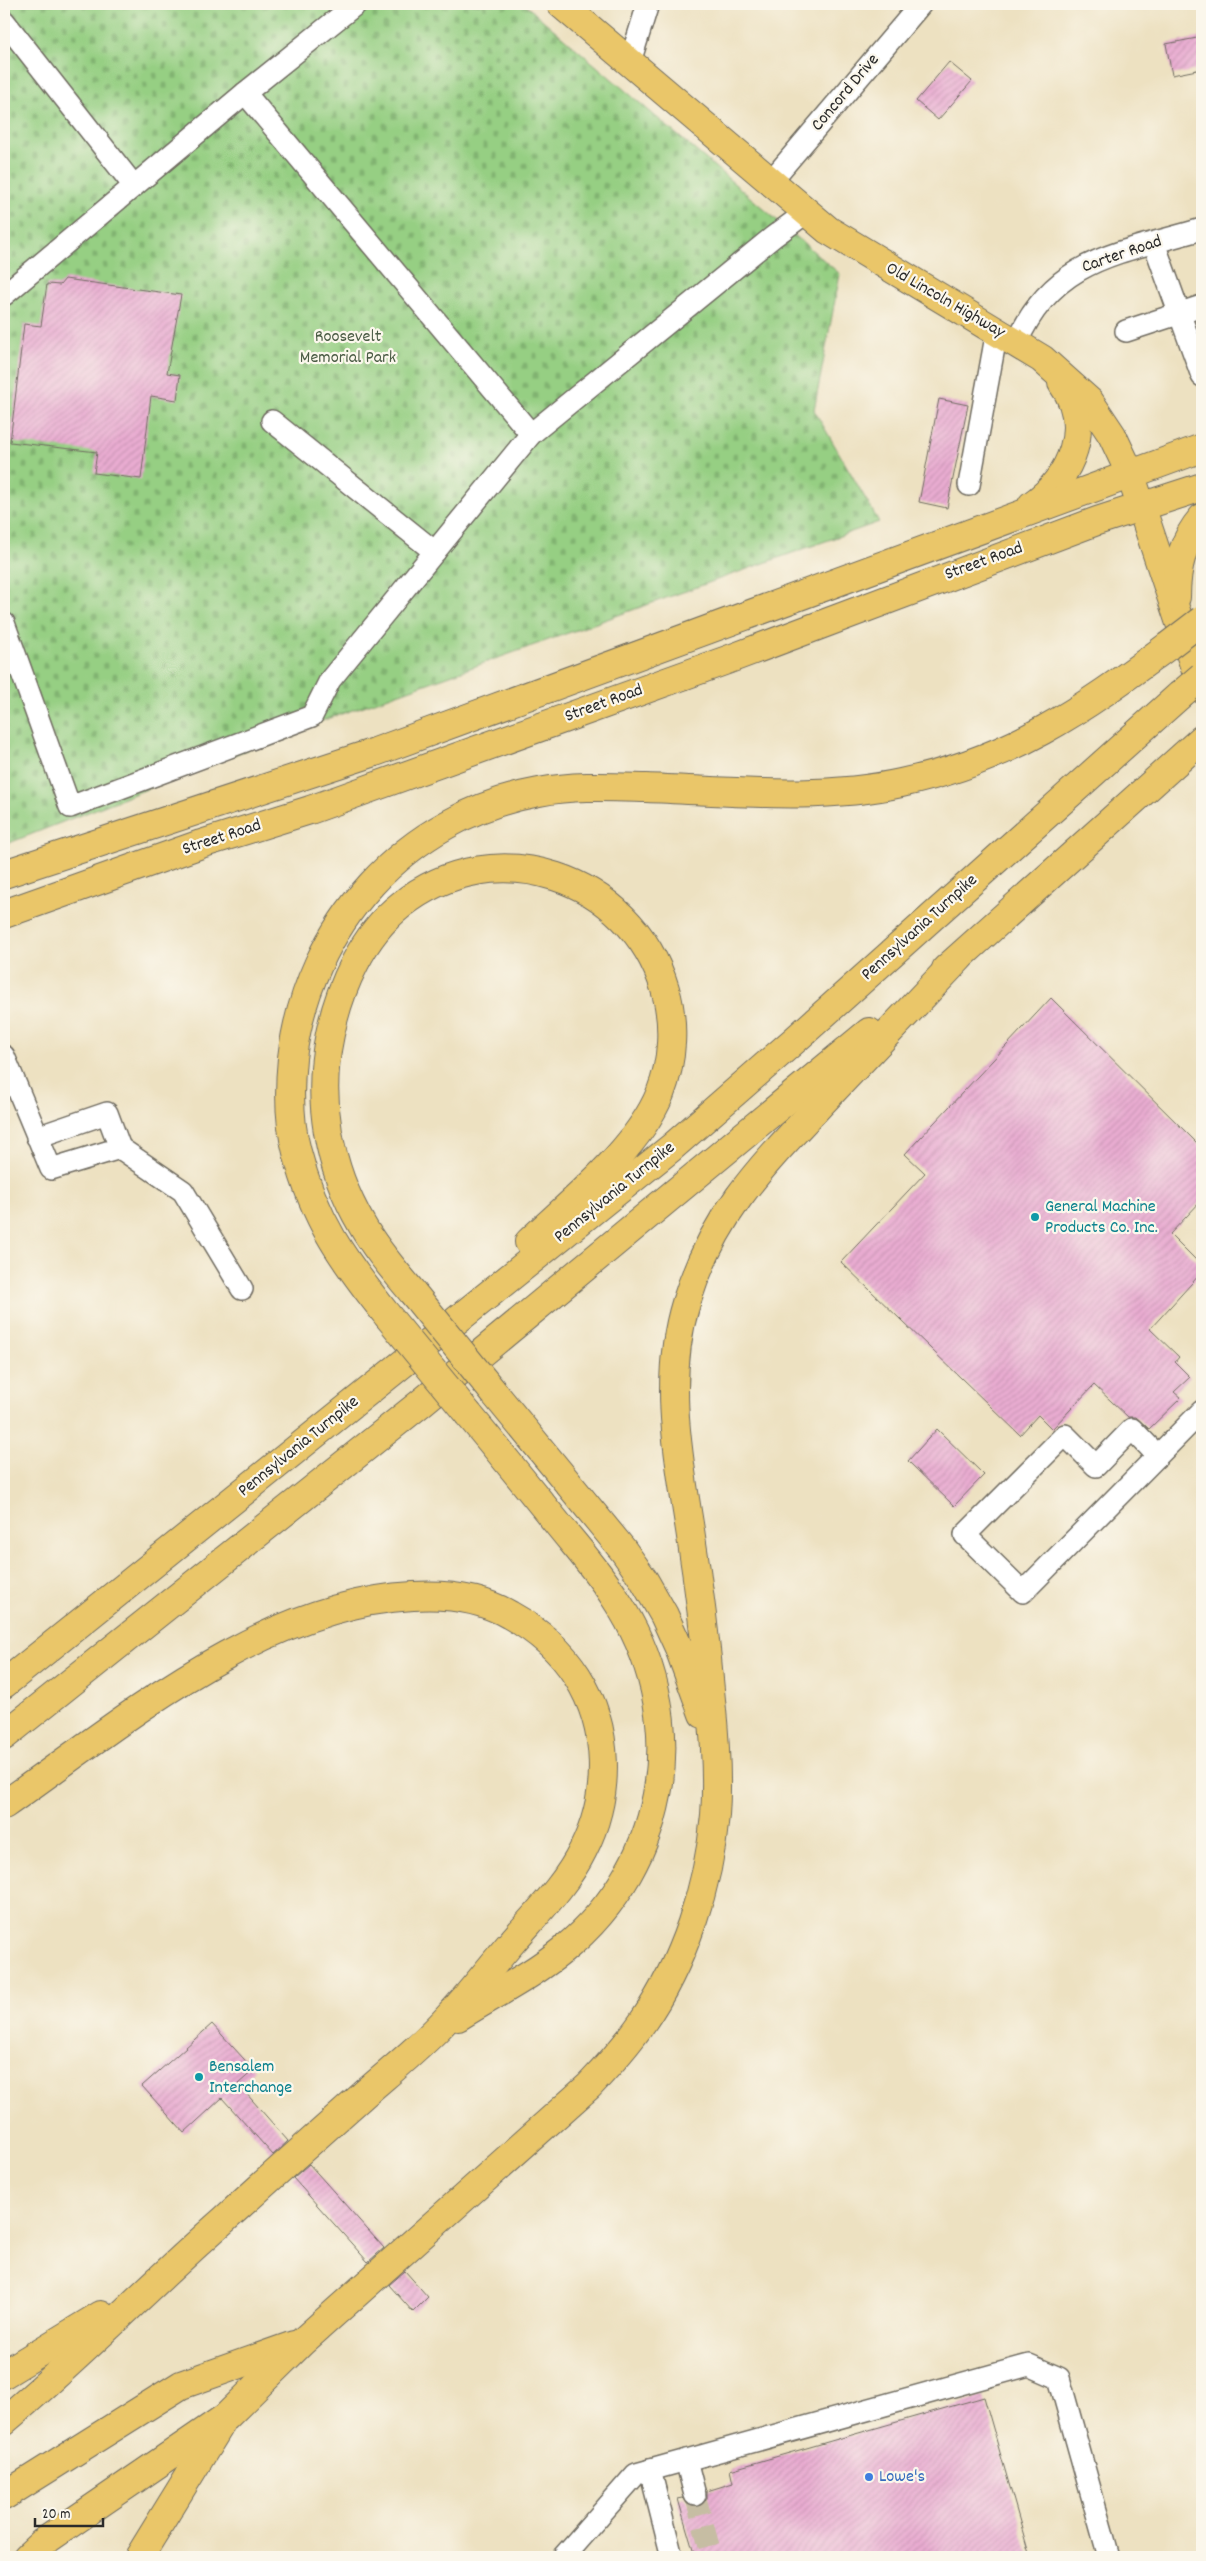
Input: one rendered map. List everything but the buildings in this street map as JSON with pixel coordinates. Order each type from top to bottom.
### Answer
[{"type":"main road","name":"Old Lincoln Highway","points":[[561,4],[828,230],[1007,337],[1047,364],[1090,402],[1112,434],[1130,473],[1142,506],[1176,609],[1191,692]]},
{"type":"main road","points":[[1022,513],[1047,493],[1062,475],[1072,455],[1077,435],[1077,413],[1072,397],[1047,364]]},
{"type":"main road","name":"Street Road","points":[[4,874],[375,752],[717,628],[1022,513],[1202,448]]},
{"type":"main road","name":"Street Road","points":[[4,914],[201,844],[310,810],[727,660],[950,575],[1142,506],[1202,487]]},
{"type":"main road","points":[[1176,609],[1176,572],[1184,547],[1202,518]]},
{"type":"main road","points":[[437,2029],[563,1950],[603,1908],[622,1883],[649,1826],[658,1792],[662,1760],[662,1726],[656,1690],[634,1630],[596,1570],[352,1272],[333,1243],[318,1214],[295,1148],[290,1078],[301,1008],[313,973],[330,939],[348,910],[394,860],[447,823],[504,800],[542,791],[602,787],[819,792],[899,784],[938,774],[977,762],[1050,728],[1115,686],[1202,620]]},
{"type":"main road","name":"Pennsylvania Turnpike","points":[[4,1684],[671,1148],[1191,692],[1202,676]]},
{"type":"main road","name":"Pennsylvania Turnpike","points":[[4,1736],[420,1403],[959,958],[1198,743]]},
{"type":"main road","points":[[410,1358],[626,1146],[650,1113],[665,1077],[672,1038],[670,1016],[660,973],[650,953],[639,935],[609,904],[578,886],[553,875],[512,868],[470,871],[451,876],[415,894],[385,919],[372,936],[344,986],[333,1017],[324,1079],[328,1141],[346,1193],[362,1226],[414,1294],[496,1394],[622,1550],[644,1580],[664,1615],[679,1648],[715,1746]]},
{"type":"main road","points":[[26,2557],[42,2543],[226,2417],[302,2342],[589,2086],[643,2022],[659,1996],[676,1960],[702,1884],[715,1817],[715,1746],[705,1625],[675,1435],[674,1372],[685,1307],[707,1247],[739,1195],[783,1144],[959,958]]},
{"type":"main road","points":[[4,1804],[204,1668],[284,1627],[320,1613],[358,1603],[394,1597],[426,1595],[453,1597],[479,1602],[503,1611],[542,1636],[571,1667],[582,1684],[593,1708],[602,1742],[602,1785],[593,1827],[572,1869],[437,2029],[145,2289],[4,2421]]},
{"type":"main road","points":[[4,2374],[145,2289]]},
{"type":"main road","points":[[4,2496],[181,2385],[302,2342]]},
{"type":"main road","points":[[139,2557],[226,2417]]},
{"type":"street","points":[[4,295],[245,93],[356,4]]},
{"type":"street","points":[[630,62],[648,4]]},
{"type":"street","name":"Concord Drive","points":[[771,182],[920,4]]},
{"type":"street","points":[[4,21],[134,186]]},
{"type":"street","points":[[245,93],[531,434]]},
{"type":"street","points":[[4,623],[70,807],[312,716],[330,680],[531,434],[773,237],[807,212]]},
{"type":"street","name":"Carter Road","points":[[969,484],[1007,337],[1037,304],[1054,286],[1075,271],[1095,261],[1202,229]]},
{"type":"street","points":[[1154,243],[1202,376]]},
{"type":"street","points":[[1126,331],[1202,306]]},
{"type":"street","points":[[272,421],[435,552]]},
{"type":"street","points":[[4,1056],[51,1169],[120,1148]]},
{"type":"street","points":[[38,1137],[107,1113],[120,1148],[183,1191],[242,1289]]},
{"type":"street","points":[[1158,1456],[1132,1429],[1096,1466],[1065,1435],[965,1535],[1023,1592],[1158,1456],[1202,1411]]},
{"type":"street","points":[[563,2557],[636,2474],[1029,2365],[1059,2378],[1109,2557]]},
{"type":"street","points":[[686,2460],[694,2494]]},
{"type":"street","points":[[650,2470],[672,2557]]},
{"type":"green space","name":"Roosevelt Memorial Park","points":[[4,4],[524,4],[840,274],[814,410],[879,522],[302,728],[4,845]]},
{"type":"tunnel","points":[[695,2495],[712,2557]]},
{"type":"place","name":"General Machine Products Co. Inc.","points":[[1035,1217]]},
{"type":"place","name":"Bensalem Interchange","points":[[199,2077]]},
{"type":"place","name":"Lowe's","points":[[869,2477]]}]
